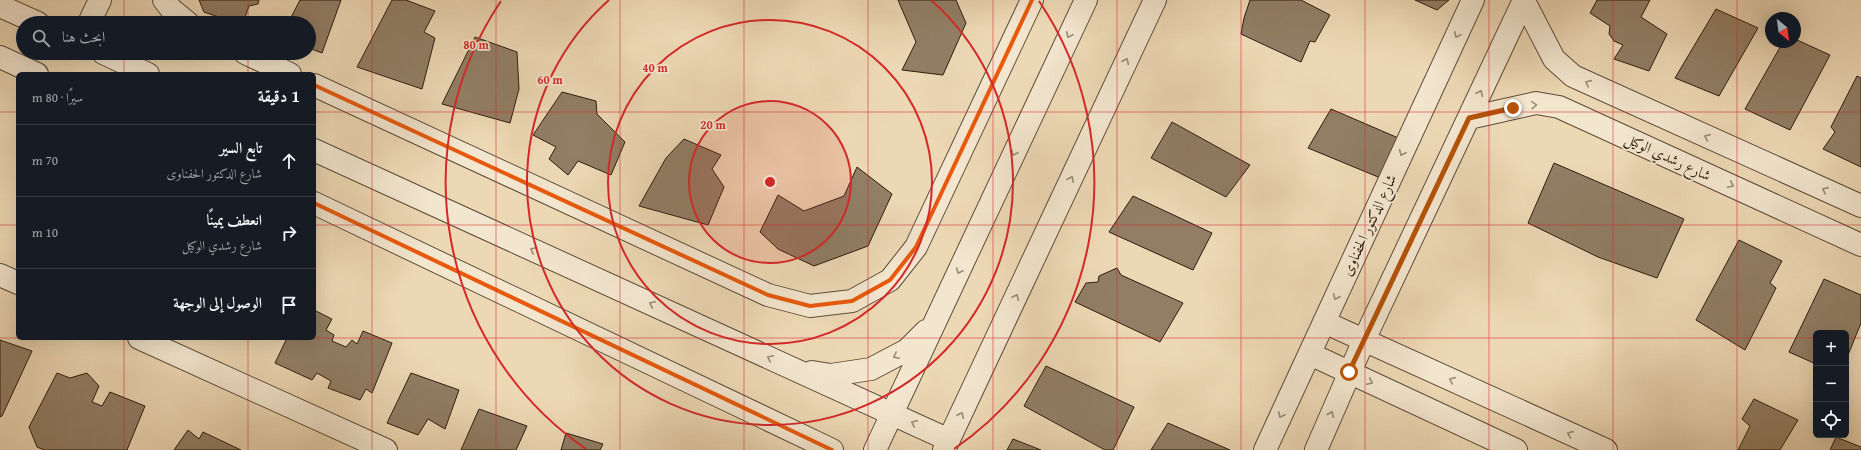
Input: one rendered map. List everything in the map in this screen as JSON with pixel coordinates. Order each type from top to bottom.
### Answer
[{"type":"street","points":[[92,16],[100,0]]},
{"type":"street","points":[[164,0],[171,9],[180,16]]},
{"type":"street","points":[[316,86],[768,295],[810,306],[852,300],[890,280],[916,246],[1032,0]]},
{"type":"street","points":[[875,450],[1086,0]]},
{"type":"street","points":[[316,151],[892,414],[947,445],[1155,0]]},
{"type":"street","name":"شارع الدكتور الحفناوى","points":[[1265,450],[1473,0]]},
{"type":"street","points":[[1316,450],[1349,372],[1524,0]]},
{"type":"street","points":[[1524,0],[1554,58],[1573,76],[1861,206]]},
{"type":"street","points":[[0,6],[22,16]]},
{"type":"street","points":[[0,57],[33,72]]},
{"type":"street","points":[[117,60],[142,72]]},
{"type":"street","points":[[260,60],[286,72]]},
{"type":"street","name":"شارع رشدي الوكيل","points":[[1469,118],[1536,103],[1559,107],[1861,245]]},
{"type":"street","points":[[316,204],[832,450]]},
{"type":"street","points":[[0,275],[16,283]]},
{"type":"street","points":[[791,368],[831,376],[871,369],[907,350],[935,322]]},
{"type":"street","points":[[1324,322],[1606,450]]},
{"type":"street","points":[[143,340],[347,442],[386,450]]},
{"type":"street","points":[[1310,354],[1516,450]]},
{"type":"street","points":[[769,419],[801,450]]},
{"type":"building","points":[[199,0],[259,0],[258,4],[249,6],[245,16],[216,16],[204,12]]},
{"type":"building","points":[[300,0],[341,0],[322,53],[316,51],[316,16],[292,16]]},
{"type":"building","points":[[392,0],[406,0],[435,11],[424,32],[435,38],[422,89],[357,67]]},
{"type":"building","points":[[898,0],[956,0],[966,23],[943,75],[902,70],[916,42]]},
{"type":"building","points":[[1250,0],[1301,0],[1330,15],[1315,42],[1310,41],[1301,62],[1241,34]]},
{"type":"building","points":[[1415,0],[1449,0],[1437,10]]},
{"type":"building","points":[[1597,0],[1650,0],[1641,17],[1667,34],[1649,71],[1614,59],[1623,45],[1614,41],[1609,34],[1610,26],[1590,13]]},
{"type":"building","points":[[1716,9],[1758,28],[1719,96],[1675,78]]},
{"type":"building","points":[[475,37],[517,52],[519,89],[510,123],[442,104]]},
{"type":"building","points":[[1801,42],[1830,55],[1790,130],[1745,109],[1780,48],[1801,48]]},
{"type":"building","points":[[1857,76],[1861,78],[1861,167],[1823,149],[1835,132],[1831,127]]},
{"type":"building","points":[[562,92],[596,101],[597,114],[625,142],[611,175],[578,161],[568,175],[549,159],[556,147],[533,135]]},
{"type":"building","points":[[1331,109],[1403,140],[1383,179],[1308,148]]},
{"type":"building","points":[[1172,122],[1250,165],[1226,197],[1151,158]]},
{"type":"building","points":[[684,139],[721,155],[712,169],[724,187],[708,225],[639,206],[666,158]]},
{"type":"building","points":[[1554,163],[1684,219],[1657,278],[1598,257],[1528,223]]},
{"type":"building","points":[[857,167],[892,194],[868,246],[814,266],[778,249],[760,232],[778,195],[804,211],[844,196]]},
{"type":"building","points":[[1133,196],[1212,233],[1193,270],[1109,232]]},
{"type":"building","points":[[1739,240],[1782,261],[1770,283],[1776,288],[1745,350],[1696,320]]},
{"type":"building","points":[[1117,268],[1121,275],[1183,303],[1160,342],[1075,302],[1086,283],[1098,282],[1099,276]]},
{"type":"building","points":[[1824,279],[1861,295],[1861,323],[1849,353],[1849,330],[1813,330],[1813,363],[1789,352]]},
{"type":"building","points":[[316,311],[332,319],[326,330],[334,335],[332,341],[346,347],[352,340],[357,344],[363,331],[392,343],[372,393],[366,389],[360,400],[328,388],[331,381],[317,373],[312,380],[275,363],[286,340],[316,340]]},
{"type":"building","points":[[0,340],[32,351],[2,416],[0,417]]},
{"type":"building","points":[[1046,366],[1134,407],[1113,450],[1105,450],[1024,406]]},
{"type":"building","points":[[57,373],[70,378],[87,373],[99,386],[92,402],[102,406],[110,392],[145,406],[127,450],[44,450],[37,447],[29,427]]},
{"type":"building","points":[[411,373],[459,390],[445,429],[428,419],[418,435],[387,423]]},
{"type":"building","points":[[1754,399],[1798,420],[1780,450],[1738,450],[1750,426],[1742,419]]},
{"type":"building","points":[[479,409],[527,426],[516,450],[461,450]]},
{"type":"building","points":[[1168,423],[1230,450],[1151,450]]},
{"type":"building","points":[[188,430],[199,439],[203,432],[241,450],[174,450]]},
{"type":"building","points":[[566,433],[603,444],[600,450],[561,450]]},
{"type":"building","points":[[1836,438],[1861,447],[1861,450],[1830,450]]},
{"type":"building","points":[[1013,439],[1041,450],[1007,450]]},
{"type":"cycle path","points":[[316,86],[768,295],[810,306],[852,301],[890,280],[916,247],[1032,0]]},
{"type":"cycle path","points":[[316,204],[832,450]]},
{"type":"route","points":[[1349,372],[1469,118],[1513,108]]}]
